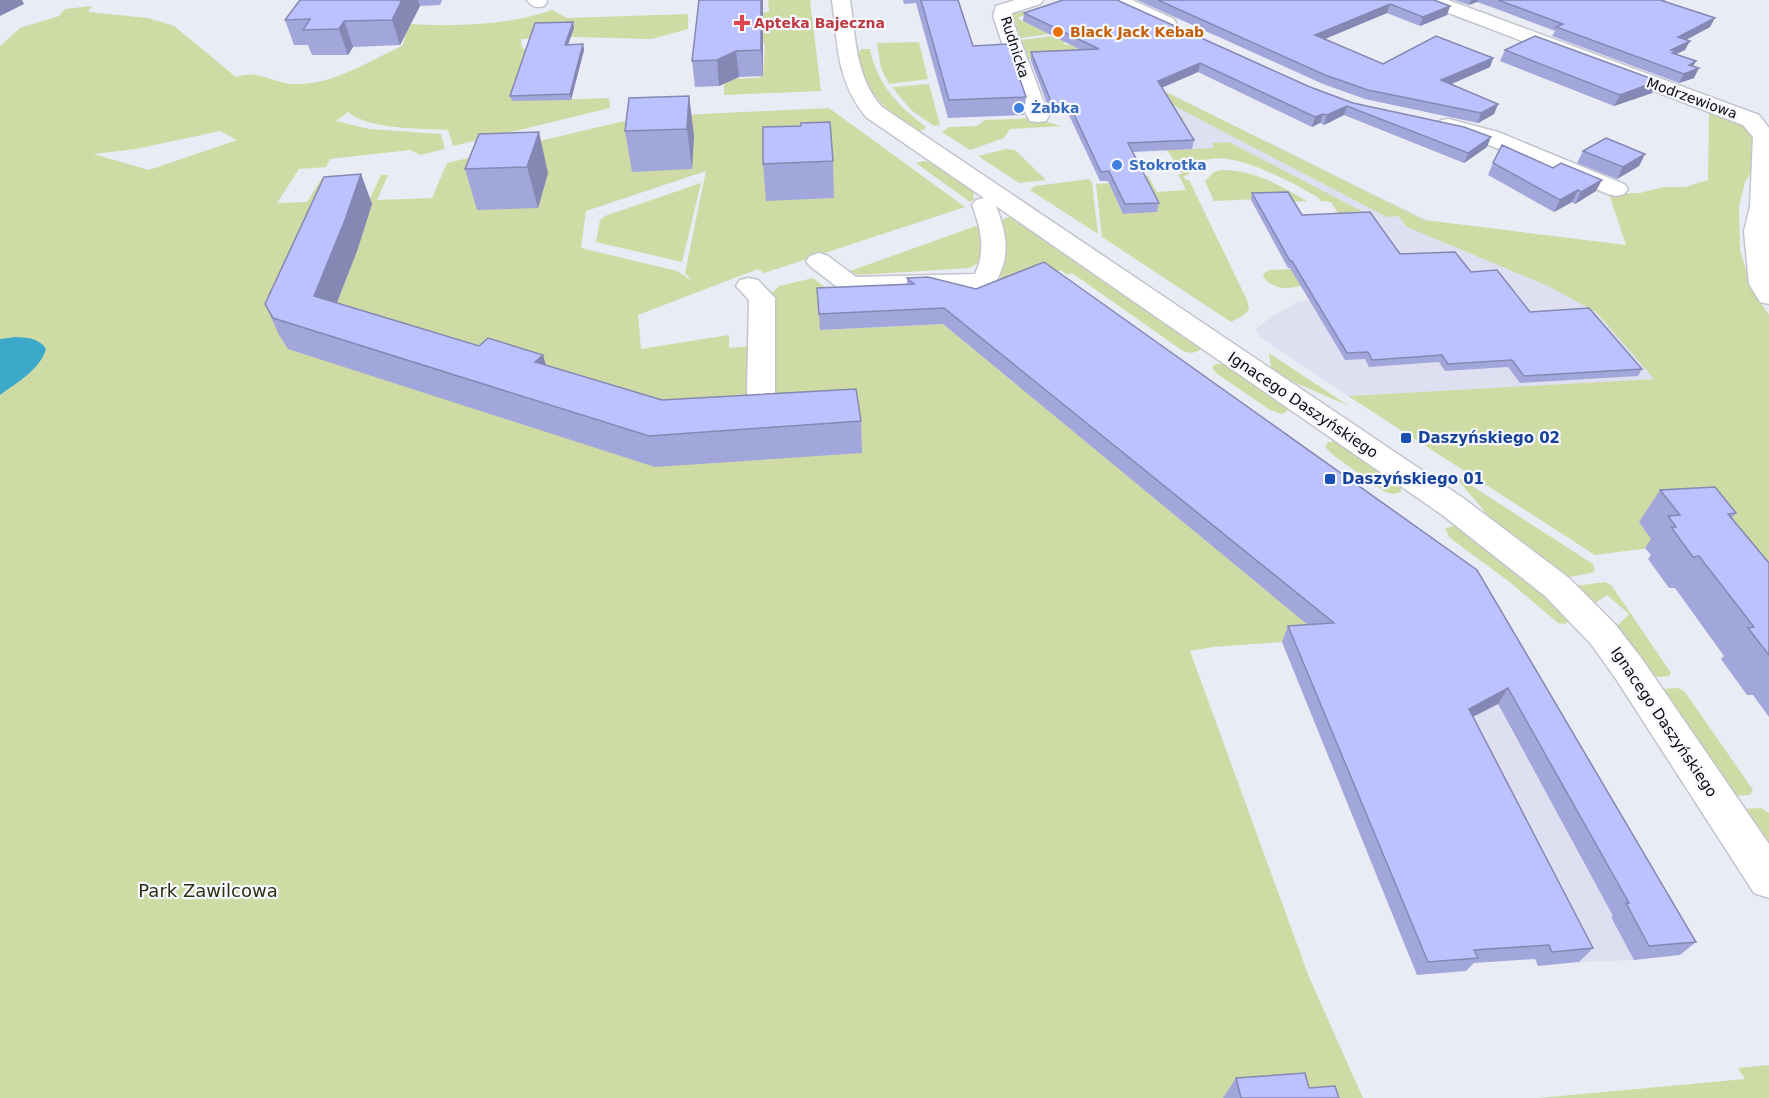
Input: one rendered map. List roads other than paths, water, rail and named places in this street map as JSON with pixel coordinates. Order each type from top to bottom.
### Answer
[{"type":"street","name":"Ignacego Daszyńskiego","points":[[841,0],[852,78],[859,95],[874,112],[1452,506],[1557,587],[1603,634],[1629,669],[1769,879]]},
{"type":"street","name":"Rudnicka","points":[[1034,0],[1003,10],[1002,16],[1038,116]]},
{"type":"street","points":[[1117,0],[1181,29]]},
{"type":"street","name":"Modrzewiowa","points":[[1431,0],[1750,120],[1764,136],[1762,207],[1756,231],[1762,284],[1769,296]]},
{"type":"street","points":[[1432,121],[1467,129],[1616,189]]},
{"type":"street","points":[[819,261],[850,285],[983,282],[992,271],[994,229],[984,205]]},
{"type":"street","points":[[749,286],[762,298],[761,393]]},
{"type":"water","points":[[16,337],[37,341],[46,349],[33,370],[0,395],[0,339]]},
{"type":"place","name":"Apteka Bajeczna","points":[[742,23]]},
{"type":"place","name":"Black Jack Kebab","points":[[1058,32]]},
{"type":"place","name":"Żabka","points":[[1019,108]]},
{"type":"place","name":"Stokrotka","points":[[1117,165]]},
{"type":"place","name":"Daszyńskiego 02","points":[[1406,438]]},
{"type":"place","name":"Daszyńskiego 01","points":[[1330,479]]},
{"type":"park label","name":"Park Zawilcowa","points":[[208,890]]}]
